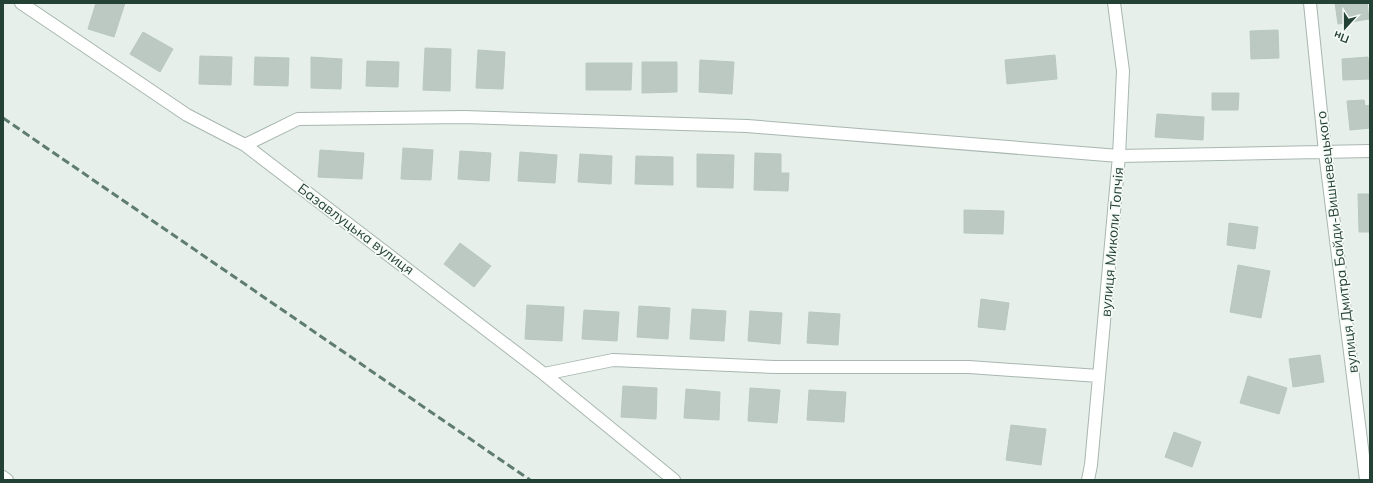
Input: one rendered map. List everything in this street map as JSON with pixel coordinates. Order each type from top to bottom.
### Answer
[{"type":"street","name":"Базавлуцька вулиця","points":[[21,3],[187,115],[245,145],[544,374],[674,480]]},
{"type":"street","name":"вулиця Миколи Топчія","points":[[1088,480],[1091,465],[1119,156],[1123,71],[1114,3]]},
{"type":"street","name":"вулиця Дмитра Байди-Вишневецького","points":[[1310,3],[1325,152],[1366,480]]},
{"type":"street","points":[[245,145],[298,118],[464,117],[747,126],[1119,156],[1370,151]]},
{"type":"street","points":[[544,374],[613,360],[775,367],[969,367],[1099,376]]},
{"type":"street","points":[[3,477],[7,480]]},
{"type":"building","points":[[96,3],[125,3],[114,37],[88,29]]},
{"type":"building","points":[[1335,3],[1367,3],[1369,19],[1338,24]]},
{"type":"building","points":[[1278,30],[1279,58],[1251,59],[1250,31]]},
{"type":"building","points":[[143,32],[173,49],[160,72],[130,54]]},
{"type":"building","points":[[425,48],[451,49],[450,91],[423,90]]},
{"type":"building","points":[[478,50],[505,52],[503,89],[476,88]]},
{"type":"building","points":[[1055,55],[1057,79],[1007,84],[1005,60]]},
{"type":"building","points":[[200,56],[232,57],[231,85],[199,84]]},
{"type":"building","points":[[255,57],[289,58],[288,86],[254,85]]},
{"type":"building","points":[[311,57],[342,59],[341,89],[311,88]]},
{"type":"building","points":[[1368,57],[1370,79],[1343,80],[1342,59]]},
{"type":"building","points":[[700,60],[734,62],[732,94],[699,92]]},
{"type":"building","points":[[367,61],[399,62],[398,87],[366,86]]},
{"type":"building","points":[[642,62],[677,62],[677,92],[642,93]]},
{"type":"building","points":[[586,63],[632,63],[631,90],[586,90]]},
{"type":"building","points":[[1212,93],[1239,93],[1238,110],[1212,110]]},
{"type":"building","points":[[1364,100],[1365,106],[1370,105],[1370,128],[1350,130],[1347,101]]},
{"type":"building","points":[[1157,114],[1204,117],[1203,140],[1155,137]]},
{"type":"building","points":[[403,148],[433,150],[431,180],[401,179]]},
{"type":"building","points":[[320,150],[364,153],[362,179],[318,177]]},
{"type":"building","points":[[460,151],[491,153],[489,181],[458,179]]},
{"type":"building","points":[[520,152],[557,155],[555,183],[518,181]]},
{"type":"building","points":[[755,153],[781,154],[781,173],[789,173],[788,191],[754,190]]},
{"type":"building","points":[[580,154],[612,156],[611,184],[578,182]]},
{"type":"building","points":[[697,154],[734,155],[733,188],[697,187]]},
{"type":"building","points":[[636,156],[673,157],[673,185],[635,184]]},
{"type":"building","points":[[1358,194],[1370,194],[1370,232],[1359,232]]},
{"type":"building","points":[[964,210],[1004,211],[1003,234],[964,233]]},
{"type":"building","points":[[1229,223],[1258,227],[1255,249],[1227,245]]},
{"type":"building","points":[[460,243],[491,266],[474,287],[444,264]]},
{"type":"building","points":[[1238,265],[1270,271],[1261,318],[1230,312]]},
{"type":"building","points":[[981,299],[1009,303],[1005,330],[978,327]]},
{"type":"building","points":[[527,305],[564,307],[562,341],[525,339]]},
{"type":"building","points":[[639,306],[670,308],[668,339],[637,337]]},
{"type":"building","points":[[692,309],[726,311],[724,341],[690,339]]},
{"type":"building","points":[[584,310],[619,312],[617,341],[582,339]]},
{"type":"building","points":[[750,311],[782,313],[780,344],[748,341]]},
{"type":"building","points":[[809,312],[840,314],[838,345],[807,343]]},
{"type":"building","points":[[1320,355],[1324,382],[1293,387],[1289,359]]},
{"type":"building","points":[[1248,376],[1287,388],[1279,414],[1240,403]]},
{"type":"building","points":[[623,386],[657,388],[656,419],[621,417]]},
{"type":"building","points":[[750,388],[780,390],[777,423],[748,421]]},
{"type":"building","points":[[686,389],[720,392],[719,420],[684,418]]},
{"type":"building","points":[[809,390],[846,392],[844,422],[807,420]]},
{"type":"building","points":[[1011,425],[1046,429],[1041,465],[1006,460]]},
{"type":"building","points":[[1174,432],[1201,442],[1192,467],[1165,457]]},
{"type":"railway","points":[[3,118],[530,480]]}]
